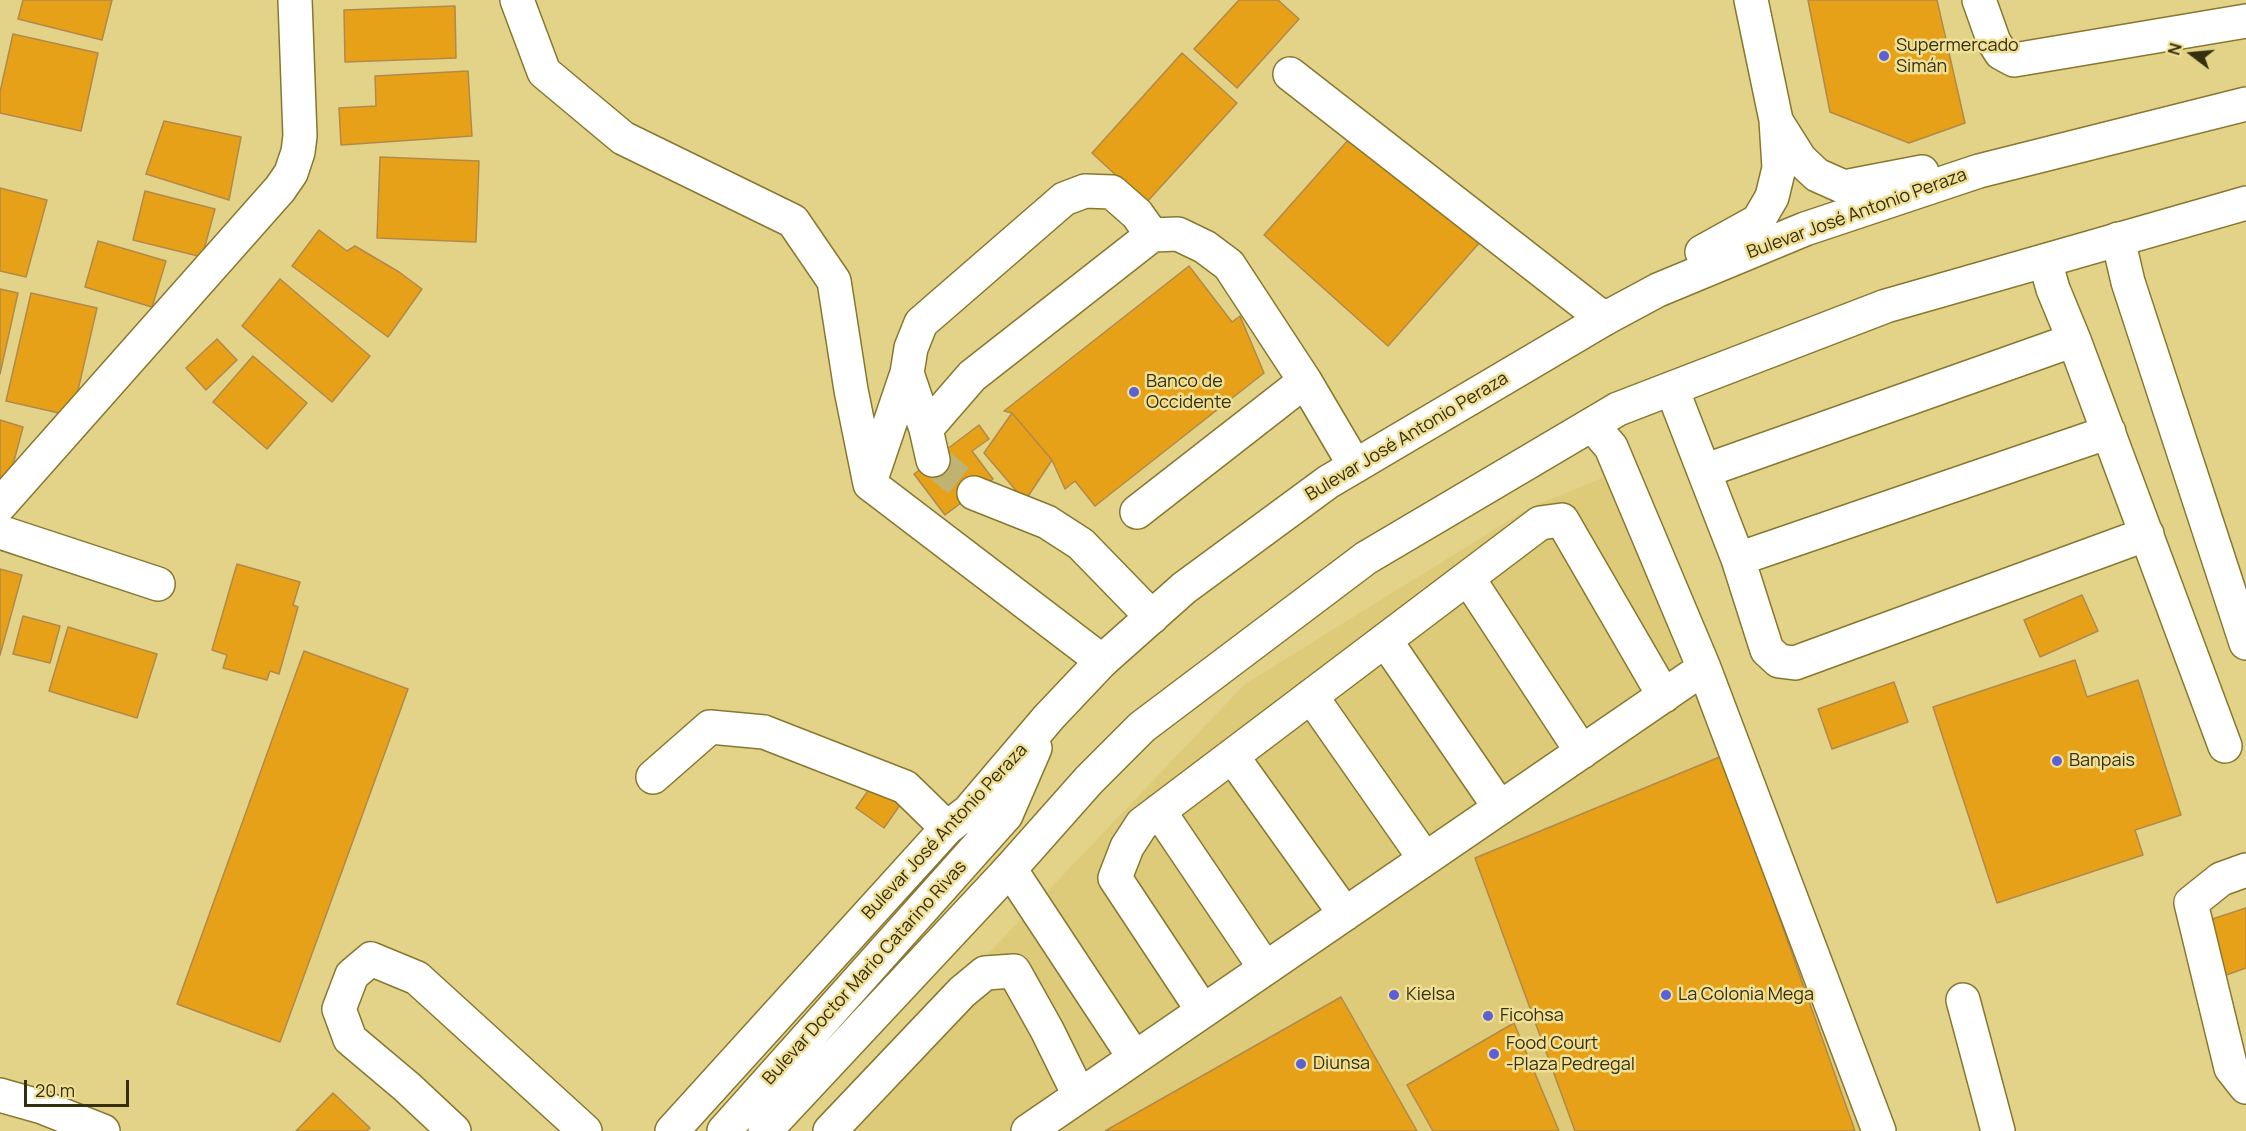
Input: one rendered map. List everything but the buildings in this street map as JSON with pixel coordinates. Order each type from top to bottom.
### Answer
[{"type":"main road","points":[[0,506],[291,173],[298,152],[300,136],[295,0]]},
{"type":"main road","points":[[517,0],[544,72],[623,138],[793,221],[834,281],[851,390],[870,484],[1102,661]]},
{"type":"main road","points":[[1658,290],[1691,258],[1758,220],[1772,198],[1779,168],[1776,120],[1751,0]]},
{"type":"main road","points":[[1979,0],[1994,42],[2001,53],[2014,60],[2246,21]]},
{"type":"main road","points":[[1290,74],[1604,319]]},
{"type":"main road","name":"Bulevar José Antonio Peraza","points":[[672,1131],[947,828],[969,811],[1049,717],[1102,661],[1193,581],[1328,482],[1604,319],[1658,290],[1805,229],[1979,171],[2246,104]]},
{"type":"main road","points":[[1776,120],[1800,159],[1817,176],[1844,187],[1944,168],[1979,171]]},
{"type":"main road","points":[[870,484],[907,373],[911,348],[921,323],[1064,199],[1085,191],[1112,192],[1137,214],[1152,235]]},
{"type":"main road","points":[[765,1131],[1010,869],[1089,780],[1142,727],[1366,558],[1618,409],[1886,306],[2246,203]]},
{"type":"main road","points":[[907,373],[929,444],[972,375],[1152,235],[1178,234],[1204,247],[1229,265],[1305,381],[1354,466]]},
{"type":"main road","points":[[2118,239],[2128,282],[2246,643]]},
{"type":"main road","points":[[2045,261],[2053,289],[2109,432],[2225,746]]},
{"type":"main road","points":[[1704,471],[2074,340]]},
{"type":"main road","points":[[1137,512],[1305,381]]},
{"type":"main road","points":[[1672,389],[1738,559],[1767,650],[1779,661],[1795,663],[2146,534]]},
{"type":"main road","points":[[1592,425],[1611,447],[1704,668],[1879,1131]]},
{"type":"main road","points":[[1738,559],[2109,432]]},
{"type":"main road","points":[[974,493],[1047,522],[1081,544],[1152,617]]},
{"type":"main road","points":[[1203,1011],[1115,878],[1127,847],[1142,824],[1540,523],[1562,520],[1664,696]]},
{"type":"main road","points":[[0,532],[158,584]]},
{"type":"main road","points":[[1468,578],[1582,752]]},
{"type":"main road","points":[[1385,639],[1500,808]]},
{"type":"main road","points":[[1028,1131],[1704,668]]},
{"type":"main road","points":[[1311,696],[1425,859]]},
{"type":"main road","points":[[1006,815],[1049,717]]},
{"type":"main road","points":[[653,777],[710,727],[764,732],[905,787],[947,828]]},
{"type":"main road","points":[[1232,756],[1345,914]]},
{"type":"main road","points":[[1006,815],[1089,780]]},
{"type":"main road","points":[[1159,812],[1265,968]]},
{"type":"main road","name":"Bulevar Doctor Mario Catarino Rivas","points":[[724,1131],[1006,815]]},
{"type":"main road","points":[[1010,869],[1134,1057]]},
{"type":"main road","points":[[2246,870],[2221,879],[2191,903],[2231,1068],[2246,1087]]},
{"type":"main road","points":[[454,1131],[407,1087],[350,1039],[339,1009],[352,975],[370,959],[417,978],[569,1126]]},
{"type":"main road","points":[[830,1131],[962,992],[985,973],[1014,971],[1047,1030],[1079,1095]]},
{"type":"main road","points":[[1963,1000],[1998,1131]]},
{"type":"main road","points":[[0,1095],[42,1107],[102,1131]]},
{"type":"shaded area","points":[[1624,469],[1876,1131],[819,1131],[1245,684],[1529,508]]},
{"type":"tunnel","points":[[933,460],[974,493]]},
{"type":"place","name":"Supermercado Simán","points":[[1884,56]]},
{"type":"place","name":"Banco de Occidente","points":[[1134,392]]},
{"type":"place","name":"Banpais","points":[[2057,761]]},
{"type":"place","name":"Kielsa","points":[[1394,995]]},
{"type":"place","name":"La Colonia Mega","points":[[1666,995]]},
{"type":"place","name":"Ficohsa","points":[[1488,1016]]},
{"type":"place","name":"Food Court -Plaza Pedregal","points":[[1494,1054]]},
{"type":"place","name":"Diunsa","points":[[1301,1064]]}]
